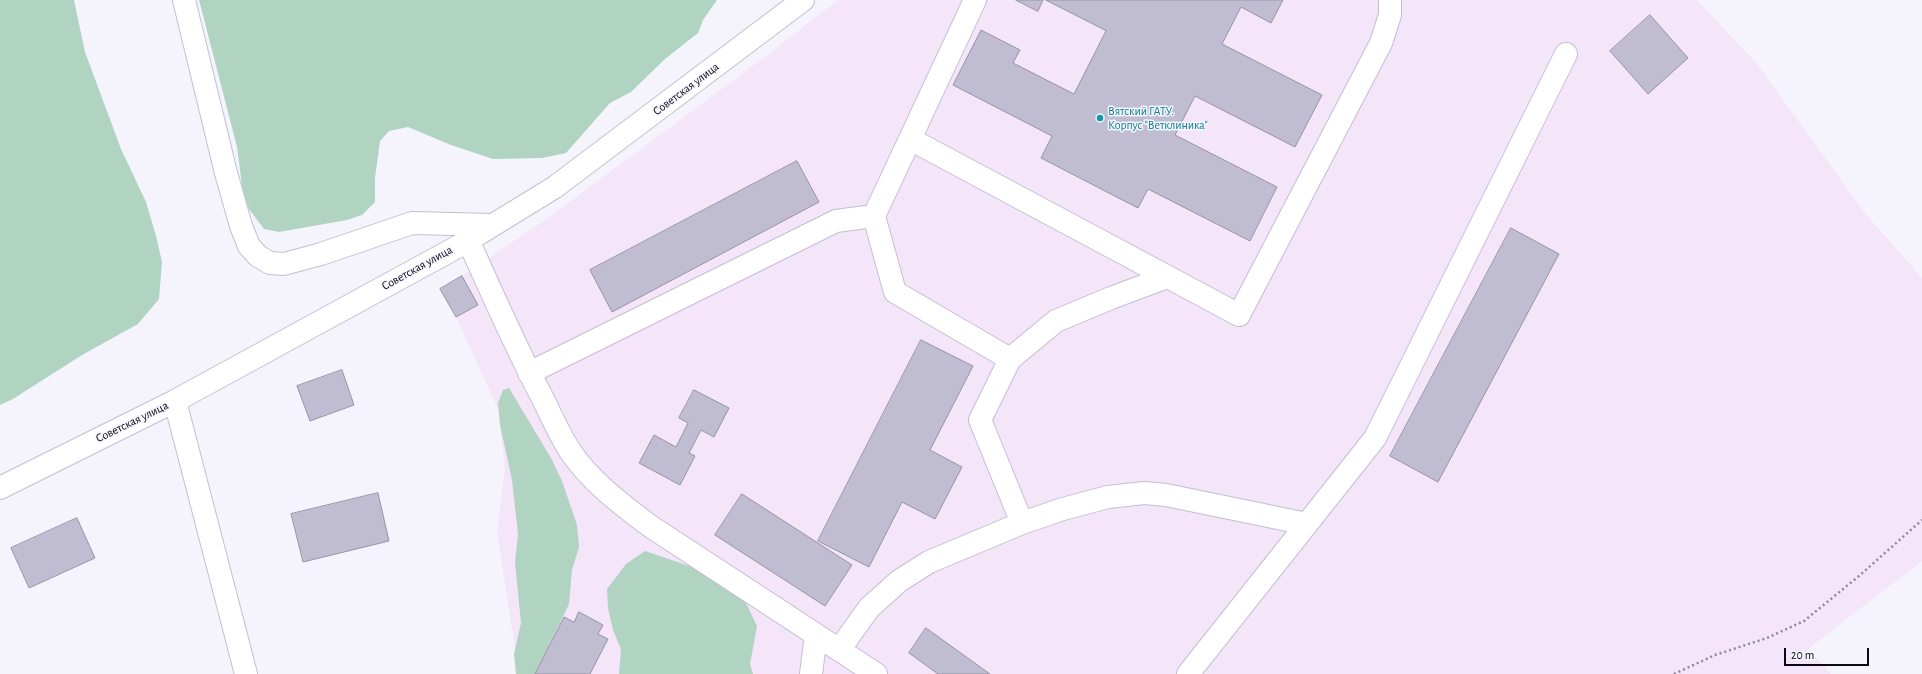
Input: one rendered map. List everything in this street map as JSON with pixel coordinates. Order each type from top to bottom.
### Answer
[{"type":"street","points":[[184,0],[226,173],[241,226],[249,246],[258,256],[270,263],[284,264],[321,254],[412,223],[493,225]]},
{"type":"street","name":"Советская улица","points":[[0,488],[175,400],[493,225],[555,187],[804,0]]},
{"type":"street","points":[[975,0],[874,216],[895,292],[1010,359]]},
{"type":"street","points":[[910,139],[1238,315],[1380,43],[1390,15],[1390,0]]},
{"type":"street","points":[[1188,674],[1376,438],[1566,54]]},
{"type":"street","points":[[529,372],[836,221],[874,216]]},
{"type":"street","points":[[468,240],[529,372],[571,452],[592,477],[615,499],[650,526],[876,674]]},
{"type":"street","points":[[1022,523],[980,420],[1010,359],[1056,321],[1167,277]]},
{"type":"street","points":[[175,400],[246,674]]},
{"type":"street","points":[[838,650],[869,608],[899,581],[929,562],[1022,523],[1108,497],[1144,493],[1166,494],[1307,524]]},
{"type":"street","points":[[811,674],[816,635]]},
{"type":"path","points":[[1674,674],[1715,655],[1768,638],[1804,621],[1859,576],[1922,520]]},
{"type":"shaded area","points":[[838,0],[1697,0],[1758,65],[1864,212],[1922,278],[1922,561],[1808,649],[1831,674],[519,674],[497,532],[505,468],[498,409],[456,317],[440,289],[462,276],[548,218],[766,56]]},
{"type":"green space","points":[[0,0],[74,0],[85,52],[121,149],[146,202],[162,262],[159,299],[138,324],[82,355],[13,399],[0,405]]},
{"type":"green space","points":[[199,0],[717,0],[703,20],[698,33],[665,59],[631,92],[610,103],[566,153],[542,158],[493,159],[451,145],[408,127],[389,131],[380,141],[375,178],[375,202],[362,215],[347,220],[279,232],[264,229],[249,209],[243,193],[237,147]]},
{"type":"green space","points":[[509,388],[551,458],[562,481],[577,525],[579,547],[572,570],[569,604],[535,674],[516,674],[514,654],[521,623],[515,562],[518,534],[512,480],[500,425],[498,403],[503,390]]},
{"type":"green space","points":[[645,551],[707,572],[745,601],[757,626],[750,664],[753,674],[619,674],[621,649],[613,630],[608,608],[607,589],[626,564]]},
{"type":"building","points":[[1016,0],[1043,0],[1038,11]]},
{"type":"building","name":"Вятский ГАТУ. Корпус \"Ветклиника\"","points":[[1046,0],[1283,0],[1271,23],[1241,7],[1222,44],[1322,95],[1295,147],[1195,96],[1175,135],[1277,187],[1250,241],[1148,189],[1138,208],[1041,158],[1052,136],[953,85],[981,30],[1020,50],[1013,63],[1074,94],[1106,31]]},
{"type":"building","points":[[1650,15],[1688,58],[1648,94],[1610,51]]},
{"type":"building","points":[[797,161],[819,202],[612,312],[590,270]]},
{"type":"building","points":[[1511,228],[1559,254],[1438,482],[1390,456]]},
{"type":"building","points":[[462,276],[478,305],[456,317],[440,289]]},
{"type":"building","points":[[921,340],[973,366],[930,450],[962,467],[935,519],[902,502],[869,567],[818,541]]},
{"type":"building","points":[[342,370],[354,405],[310,421],[297,386]]},
{"type":"building","points":[[694,390],[729,408],[714,437],[701,430],[689,453],[695,456],[680,485],[639,463],[654,435],[676,447],[688,423],[679,418]]},
{"type":"building","points":[[378,493],[389,541],[303,562],[291,514]]},
{"type":"building","points":[[742,494],[852,565],[825,606],[715,535]]},
{"type":"building","points":[[77,518],[95,558],[29,588],[11,548]]},
{"type":"building","points":[[579,612],[603,625],[598,634],[608,639],[590,674],[535,674],[564,617],[574,622]]},
{"type":"building","points":[[926,628],[990,674],[938,674],[909,653]]},
{"type":"place","name":"Вятский ГАТУ. Корпус \"Ветклиника\"","points":[[1100,118]]}]
